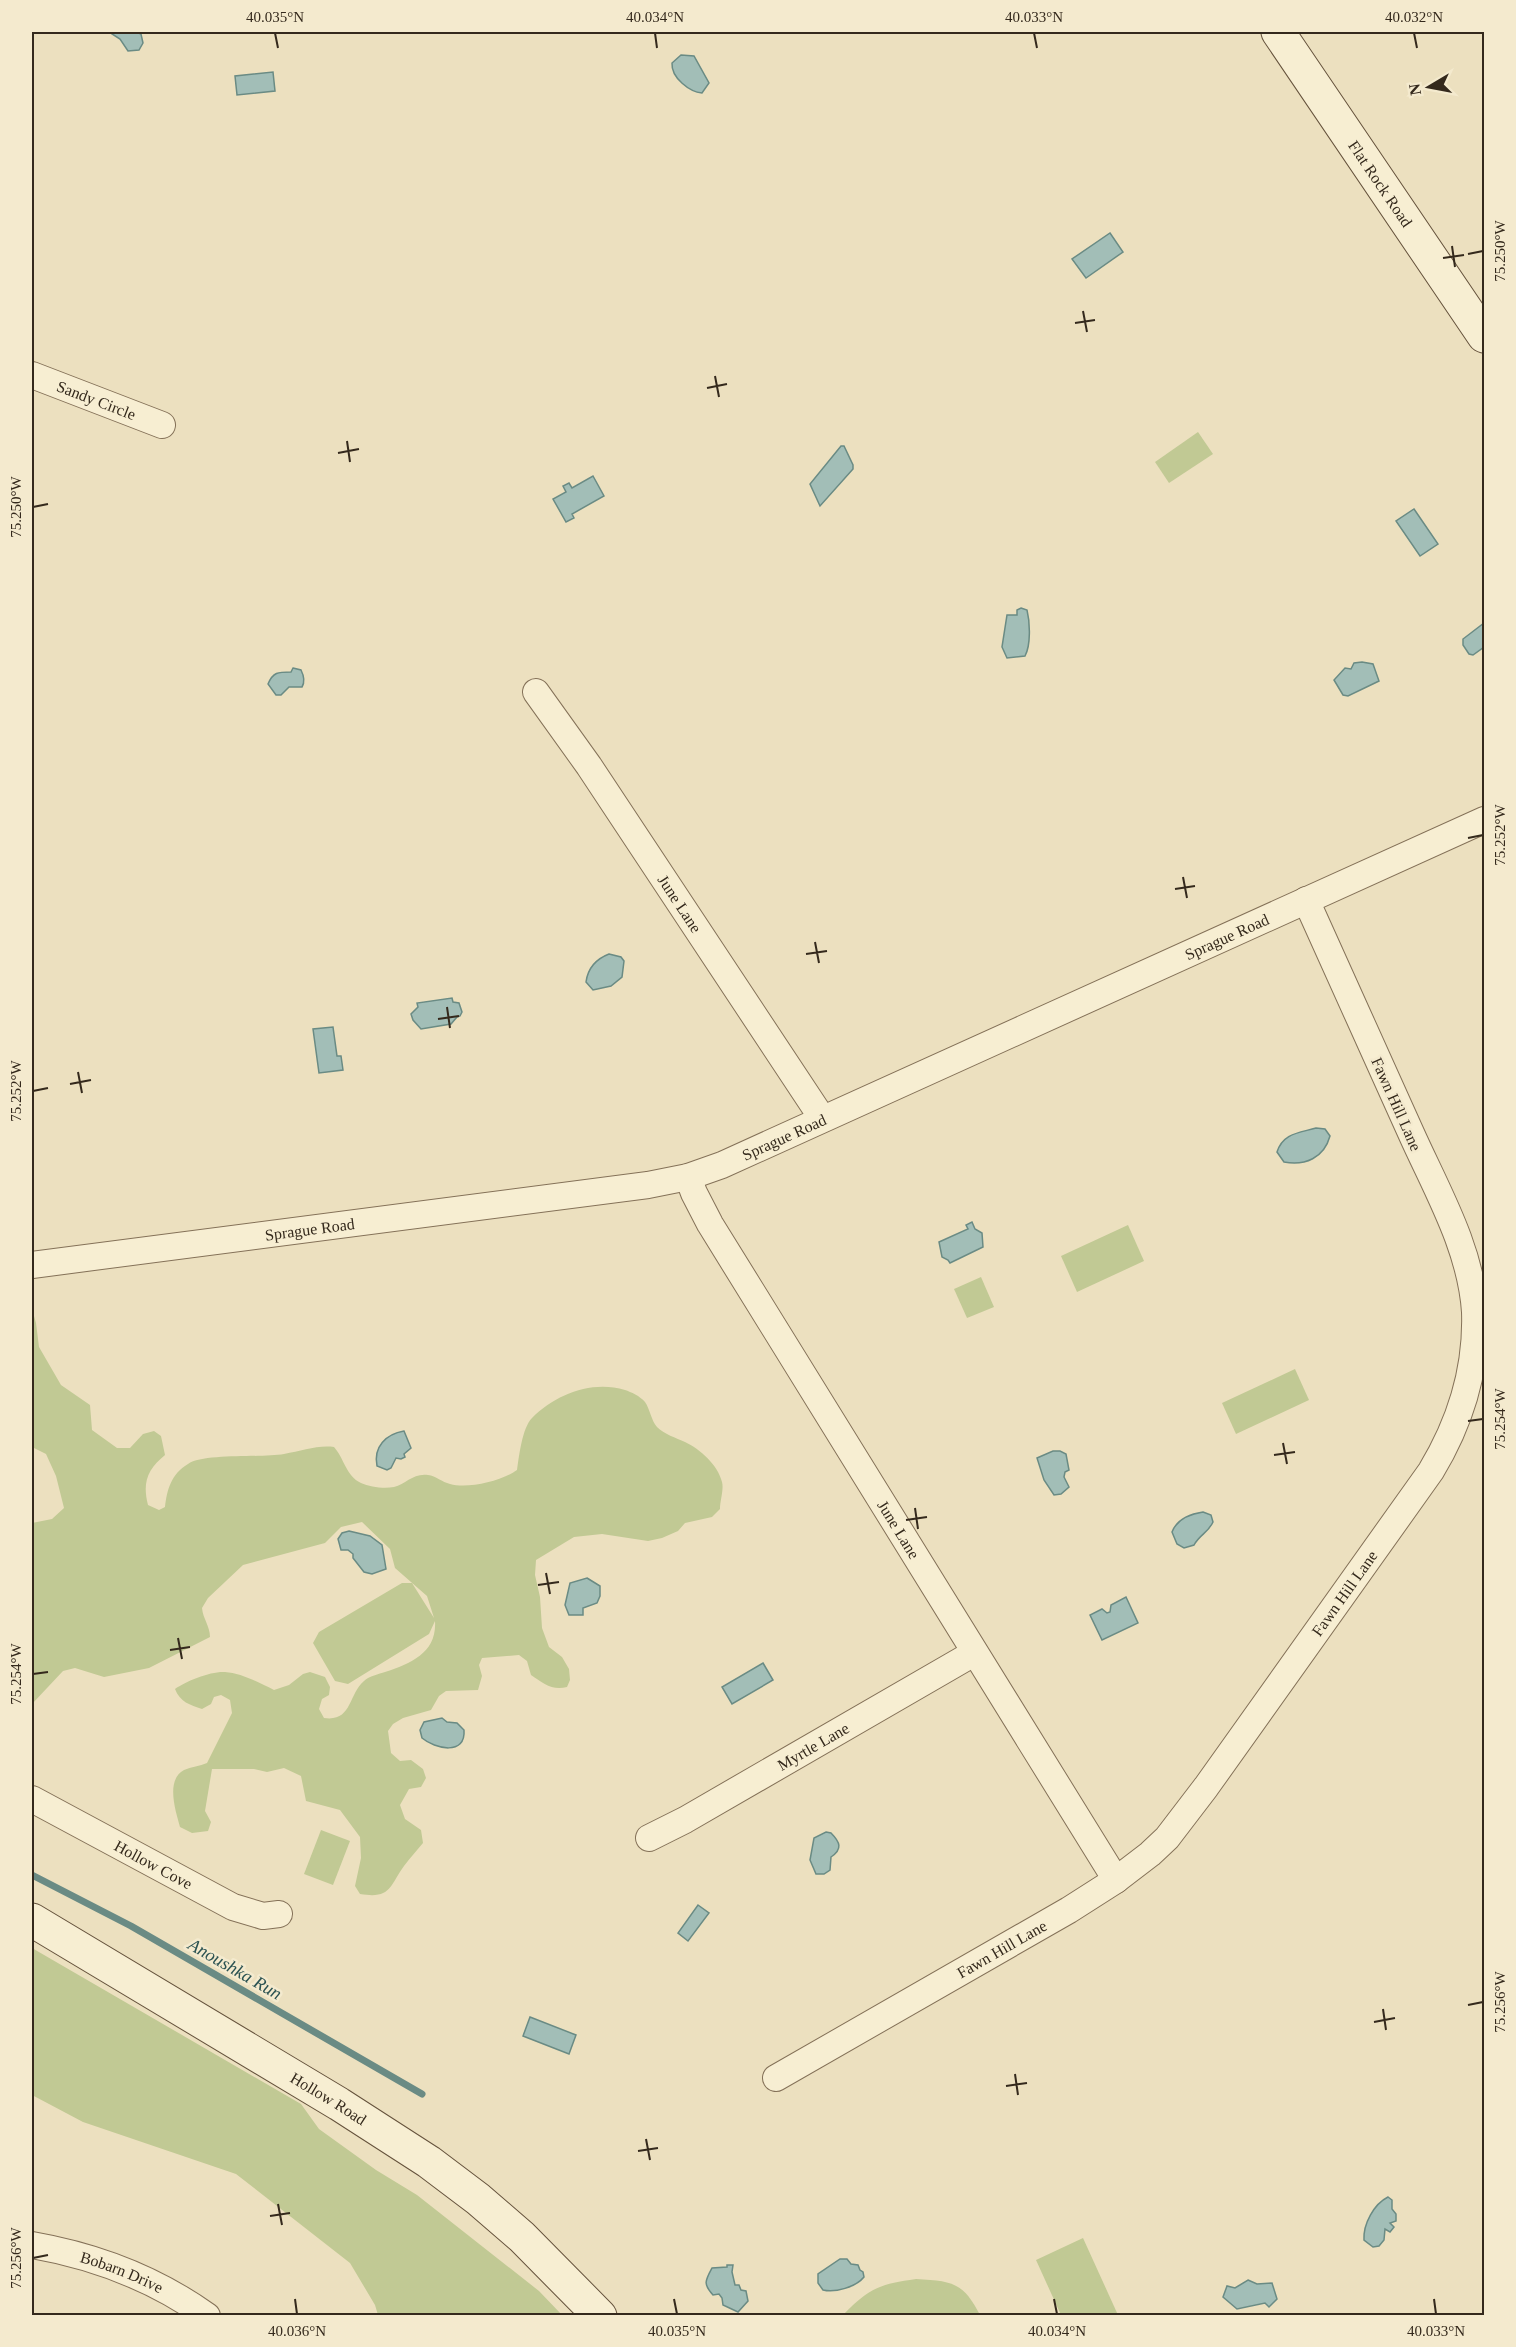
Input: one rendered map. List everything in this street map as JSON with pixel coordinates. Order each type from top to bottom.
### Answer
[{"type":"main road","name":"Flat Rock Road","points":[[1278,32],[1485,336]]},
{"type":"main road","name":"Hollow Road","points":[[32,1920],[311,2086],[429,2162],[478,2199],[522,2237],[600,2316]]},
{"type":"street","name":"Sandy Circle","points":[[32,375],[162,425]]},
{"type":"street","name":"June Lane","points":[[537,692],[589,766],[822,1118]]},
{"type":"street","name":"Sprague Road","points":[[32,1265],[604,1191],[688,1177],[722,1165],[1485,820]]},
{"type":"street","name":"Fawn Hill Lane","points":[[776,2079],[1069,1910],[1116,1880],[1150,1854],[1182,1818],[1425,1479],[1455,1427],[1470,1374],[1474,1348],[1474,1311],[1468,1271],[1460,1244],[1306,900]]},
{"type":"street","name":"June Lane","points":[[688,1177],[710,1224],[1116,1880]]},
{"type":"street","name":"Myrtle Lane","points":[[649,1838],[685,1820],[974,1653]]},
{"type":"street","name":"Hollow Cove","points":[[32,1799],[233,1907],[262,1916],[279,1914]]},
{"type":"street","name":"Bobarn Drive","points":[[32,2246],[72,2253],[124,2270],[169,2292],[207,2316]]},
{"type":"green space","points":[[1198,432],[1213,454],[1169,483],[1155,462]]},
{"type":"green space","points":[[1128,1225],[1144,1261],[1077,1292],[1061,1256]]},
{"type":"green space","points":[[981,1277],[994,1307],[967,1318],[954,1289]]},
{"type":"green space","points":[[32,1309],[39,1347],[61,1385],[90,1405],[92,1430],[117,1448],[130,1448],[143,1434],[154,1431],[161,1436],[165,1455],[154,1465],[146,1483],[148,1505],[159,1510],[165,1507],[174,1478],[188,1464],[207,1458],[274,1455],[322,1447],[334,1447],[352,1476],[361,1483],[373,1487],[394,1487],[423,1475],[457,1485],[475,1485],[494,1481],[517,1470],[526,1429],[532,1418],[542,1409],[575,1391],[600,1387],[613,1387],[638,1396],[645,1402],[657,1427],[691,1445],[708,1458],[722,1482],[720,1509],[712,1517],[685,1523],[678,1531],[662,1538],[648,1541],[602,1534],[574,1537],[536,1560],[535,1575],[540,1597],[542,1628],[549,1647],[562,1657],[569,1669],[570,1680],[567,1687],[548,1686],[531,1675],[527,1661],[519,1655],[482,1658],[479,1665],[482,1676],[478,1690],[446,1691],[439,1696],[431,1710],[403,1718],[393,1724],[388,1731],[391,1753],[400,1761],[411,1760],[423,1769],[426,1778],[421,1787],[409,1789],[400,1805],[405,1819],[421,1830],[423,1843],[388,1890],[378,1895],[360,1894],[355,1886],[361,1858],[360,1837],[340,1810],[306,1801],[301,1776],[284,1768],[267,1772],[254,1769],[212,1769],[205,1811],[211,1822],[208,1831],[192,1833],[180,1827],[173,1797],[175,1781],[184,1770],[207,1763],[232,1713],[230,1700],[221,1695],[214,1697],[211,1704],[202,1709],[183,1700],[175,1689],[199,1677],[225,1672],[244,1676],[274,1690],[289,1685],[303,1674],[310,1672],[325,1677],[330,1687],[329,1695],[322,1699],[319,1709],[324,1718],[340,1716],[366,1679],[404,1665],[421,1655],[432,1641],[435,1621],[429,1634],[348,1684],[335,1681],[313,1643],[319,1632],[402,1583],[412,1583],[434,1618],[427,1596],[395,1568],[390,1549],[362,1522],[341,1527],[325,1543],[243,1565],[208,1598],[202,1608],[210,1637],[149,1668],[104,1677],[75,1668],[63,1671],[32,1704],[32,1523],[52,1519],[64,1508],[56,1476],[46,1454],[32,1447]]},
{"type":"green space","points":[[1295,1369],[1309,1400],[1236,1434],[1222,1403]]},
{"type":"green space","points":[[321,1830],[350,1841],[333,1885],[304,1874]]},
{"type":"green space","points":[[32,1948],[301,2104],[319,2129],[376,2170],[417,2195],[539,2291],[562,2315],[378,2315],[375,2305],[350,2263],[236,2174],[83,2122],[32,2095]]},
{"type":"green space","points":[[1083,2238],[1118,2315],[1061,2315],[1036,2260]]},
{"type":"green space","points":[[916,2279],[955,2285],[968,2296],[980,2315],[843,2315],[868,2293],[884,2285]]},
{"type":"water","points":[[109,32],[136,32],[141,34],[143,43],[139,50],[128,51],[120,39]]},
{"type":"water","points":[[681,55],[694,56],[709,83],[702,93],[687,87],[675,74],[672,63]]},
{"type":"water","points":[[273,72],[275,91],[237,95],[235,76]]},
{"type":"water","points":[[1110,233],[1123,252],[1086,278],[1072,259]]},
{"type":"water","points":[[841,446],[844,446],[853,469],[820,506],[810,484]]},
{"type":"water","points":[[593,476],[604,496],[572,514],[574,518],[566,522],[553,499],[566,492],[563,486],[569,483],[572,488]]},
{"type":"water","points":[[1414,509],[1438,544],[1420,556],[1396,521]]},
{"type":"water","points":[[1021,608],[1027,610],[1028,615],[1027,651],[1025,656],[1007,658],[1002,647],[1007,615],[1017,615],[1017,610]]},
{"type":"water","points":[[1484,623],[1484,647],[1473,655],[1469,654],[1463,645],[1463,639]]},
{"type":"water","points":[[1354,663],[1373,664],[1379,681],[1348,696],[1343,695],[1334,680],[1345,668],[1351,669]]},
{"type":"water","points":[[293,668],[301,670],[304,679],[302,687],[289,687],[281,695],[276,695],[268,684],[270,680],[276,674],[291,672]]},
{"type":"water","points":[[609,954],[621,957],[624,961],[622,977],[611,986],[593,990],[586,982],[589,972],[600,958]]},
{"type":"water","points":[[452,998],[453,1002],[459,1003],[462,1012],[451,1024],[421,1029],[413,1020],[411,1014],[418,1007],[417,1003]]},
{"type":"water","points":[[333,1027],[337,1056],[341,1056],[343,1070],[319,1073],[313,1029]]},
{"type":"water","points":[[1316,1128],[1325,1129],[1330,1136],[1323,1150],[1313,1159],[1299,1163],[1284,1162],[1277,1152],[1283,1141],[1292,1135]]},
{"type":"water","points":[[972,1222],[975,1229],[982,1233],[983,1247],[950,1263],[942,1257],[939,1242],[968,1229],[966,1225]]},
{"type":"water","points":[[404,1431],[411,1448],[404,1454],[405,1457],[396,1458],[391,1468],[387,1470],[377,1466],[377,1453],[382,1442]]},
{"type":"water","points":[[1053,1451],[1066,1454],[1069,1470],[1065,1472],[1064,1477],[1069,1487],[1061,1494],[1054,1495],[1044,1480],[1037,1458]]},
{"type":"water","points":[[1203,1512],[1211,1515],[1213,1522],[1209,1529],[1194,1545],[1184,1548],[1177,1544],[1172,1532],[1174,1527],[1181,1520]]},
{"type":"water","points":[[349,1531],[370,1536],[382,1545],[386,1569],[372,1574],[364,1572],[353,1558],[353,1554],[348,1550],[341,1550],[338,1539],[342,1533]]},
{"type":"water","points":[[587,1578],[600,1586],[597,1603],[583,1608],[583,1615],[569,1615],[565,1605],[570,1583]]},
{"type":"water","points":[[1126,1597],[1138,1623],[1102,1640],[1090,1615],[1102,1609],[1107,1613],[1110,1612],[1111,1605]]},
{"type":"water","points":[[763,1663],[773,1680],[732,1704],[722,1687]]},
{"type":"water","points":[[442,1718],[447,1722],[457,1723],[464,1730],[460,1744],[455,1747],[434,1745],[422,1738],[420,1730],[424,1722]]},
{"type":"water","points":[[826,1832],[834,1836],[839,1848],[831,1857],[830,1870],[824,1874],[816,1874],[810,1860],[814,1838]]},
{"type":"water","points":[[698,1905],[709,1913],[688,1941],[678,1933]]},
{"type":"water","points":[[530,2017],[576,2035],[569,2054],[523,2036]]},
{"type":"water","points":[[1388,2197],[1392,2200],[1396,2221],[1390,2223],[1394,2227],[1390,2232],[1385,2229],[1384,2240],[1379,2246],[1373,2247],[1364,2240],[1367,2221],[1378,2204]]},
{"type":"water","points":[[840,2259],[847,2259],[851,2264],[858,2265],[864,2277],[856,2284],[845,2288],[833,2291],[823,2290],[818,2283],[818,2274]]},
{"type":"water","points":[[727,2265],[733,2265],[735,2285],[739,2285],[741,2290],[746,2291],[748,2301],[738,2312],[723,2305],[719,2294],[713,2295],[706,2285],[712,2268],[727,2267]]},
{"type":"water","points":[[1248,2280],[1257,2284],[1272,2283],[1277,2299],[1269,2307],[1265,2303],[1237,2309],[1223,2297],[1227,2286],[1235,2288]]},
{"type":"waterway","name":"Anoushka Run","points":[[32,1875],[131,1926],[422,2094]]}]
